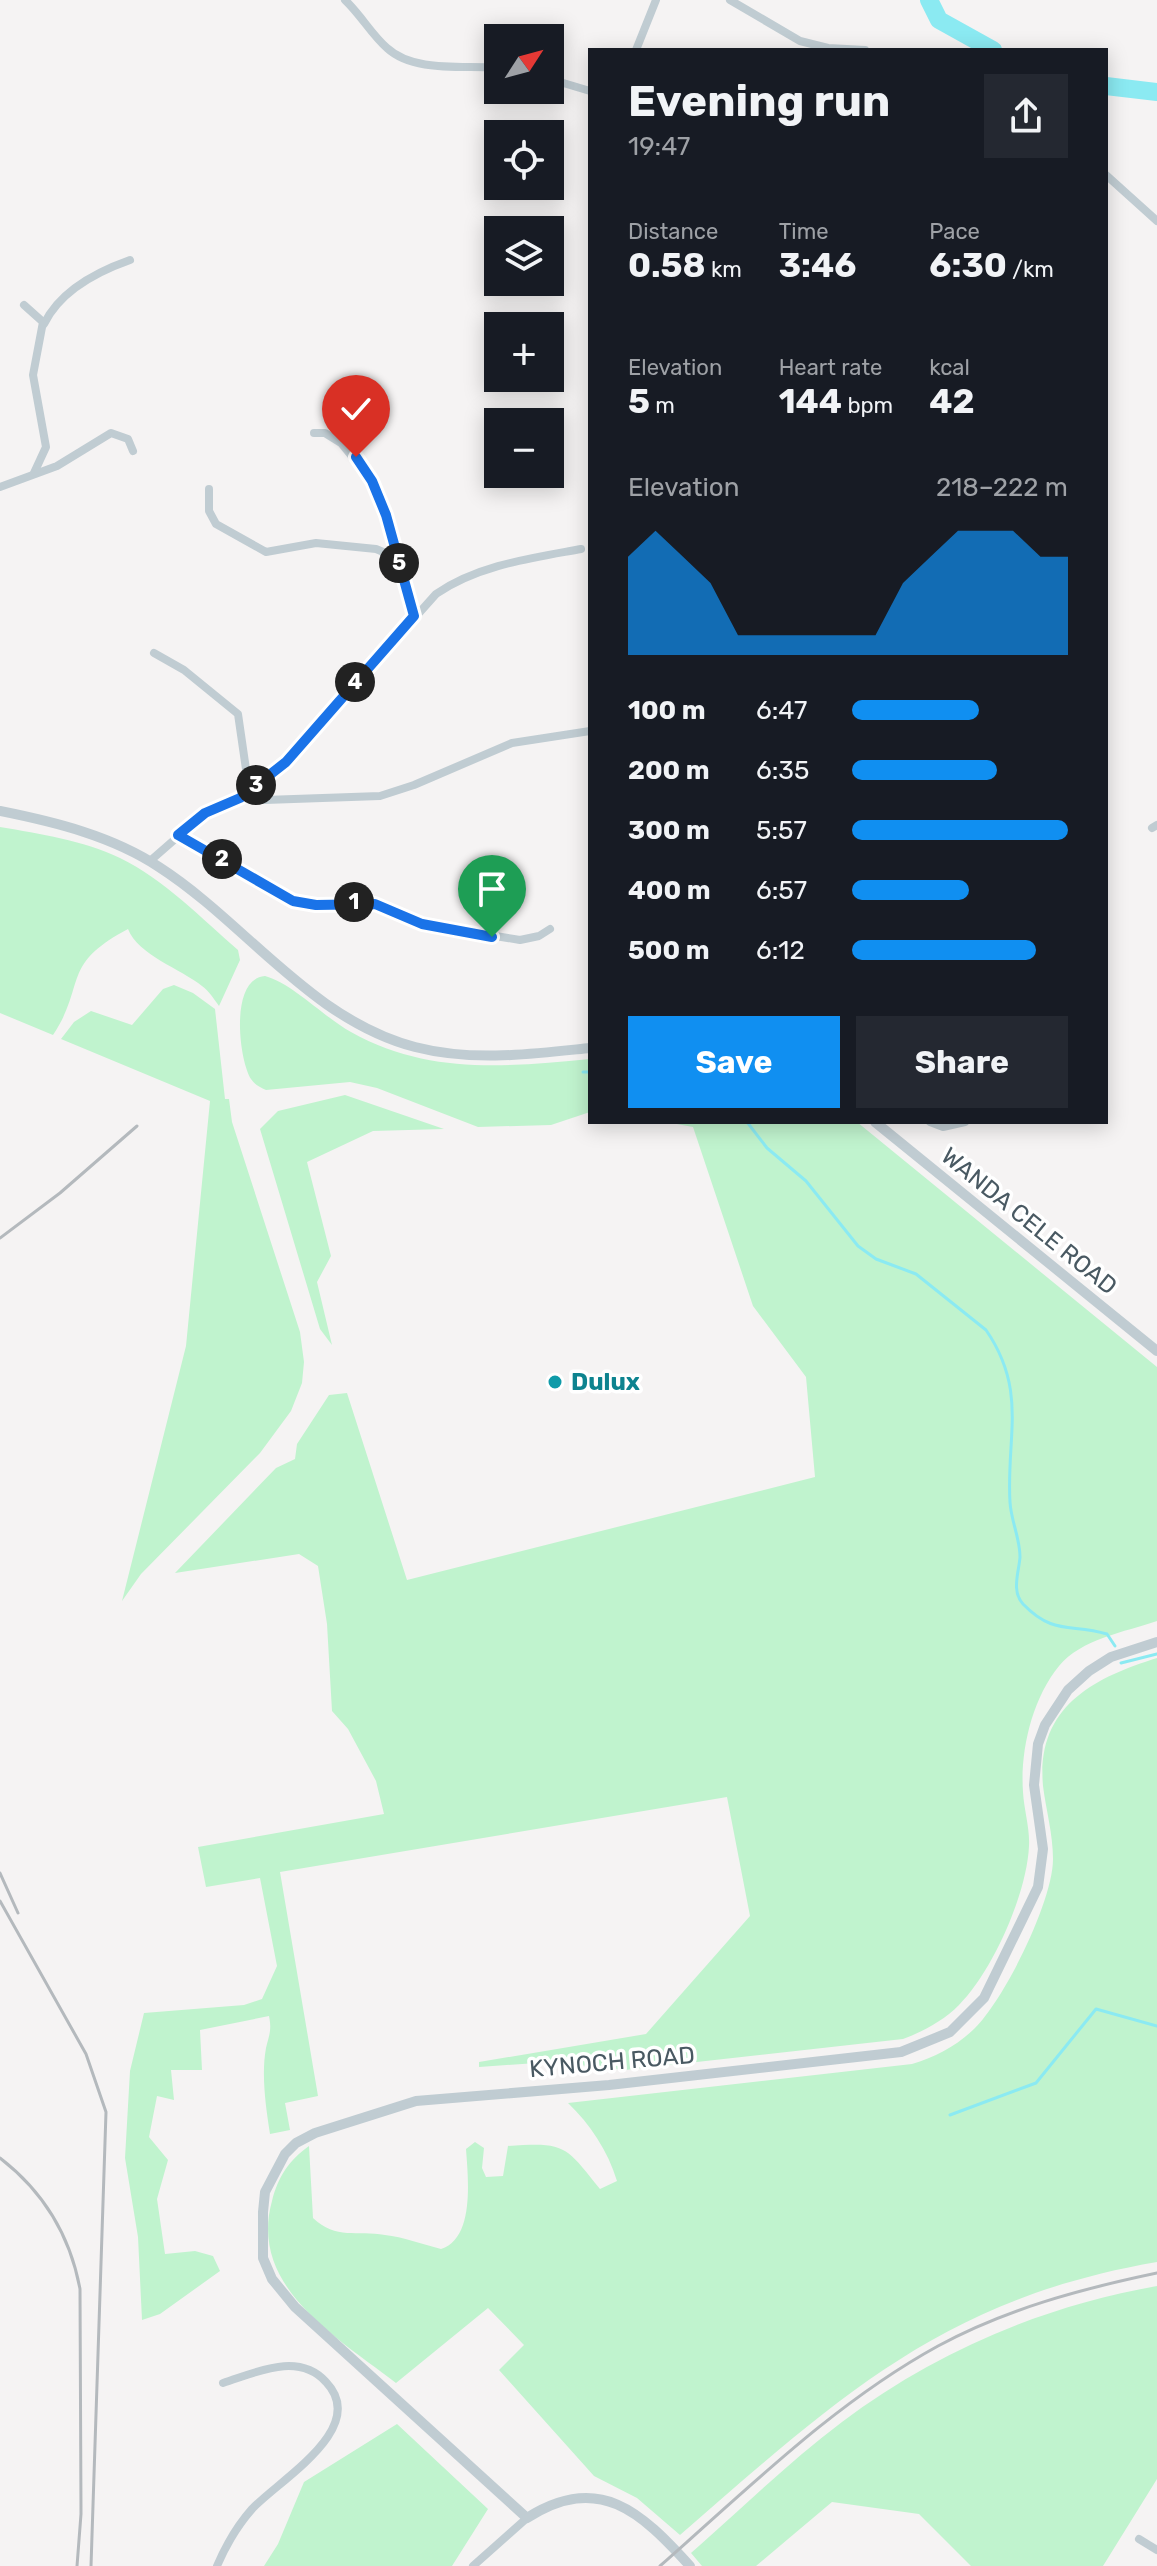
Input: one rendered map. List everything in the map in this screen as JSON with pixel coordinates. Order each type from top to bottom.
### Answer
[{"type":"street","points":[[345,0],[387,47],[401,57],[438,65],[484,67]]},
{"type":"street","points":[[637,48],[656,0]]},
{"type":"street","points":[[730,0],[800,41],[824,48]]},
{"type":"street","points":[[564,83],[588,90]]},
{"type":"street","points":[[1108,177],[1157,221]]},
{"type":"street","points":[[34,473],[46,447],[33,375],[43,325],[52,308],[67,293],[130,260]]},
{"type":"street","points":[[24,305],[41,318],[43,325]]},
{"type":"street","points":[[0,487],[65,462],[111,433],[128,439],[133,451]]},
{"type":"street","points":[[314,433],[325,433],[341,443],[366,470],[386,515],[414,616]]},
{"type":"street","points":[[209,489],[211,519],[266,552],[316,543],[376,549],[398,558]]},
{"type":"street","points":[[150,861],[205,813],[240,798],[286,762],[414,616],[454,582],[502,565],[581,549]]},
{"type":"street","points":[[154,653],[184,670],[238,714],[249,790]]},
{"type":"street","points":[[240,798],[380,796],[425,781],[512,743],[588,731]]},
{"type":"street","points":[[0,811],[90,835],[150,861],[328,1005],[391,1039],[459,1055],[588,1048]]},
{"type":"street","points":[[178,835],[293,901],[316,905],[375,904],[422,924],[520,940],[539,936],[550,929]]},
{"type":"street","name":"WANDA CELE ROAD","points":[[877,1124],[1157,1351]]},
{"type":"street","points":[[935,1124],[943,1127],[956,1124]]},
{"type":"street","name":"KYNOCH ROAD","points":[[527,2518],[295,2307],[272,2279],[263,2258],[265,2192],[285,2154],[296,2143],[315,2133],[416,2101],[609,2085],[901,2052],[950,2032],[984,1998],[1038,1887],[1043,1849],[1034,1776],[1045,1725],[1068,1690],[1089,1671],[1111,1657],[1157,1642]]},
{"type":"street","points":[[217,2566],[227,2544],[254,2507],[324,2444],[338,2410],[338,2399],[324,2378],[301,2367],[279,2366],[223,2383]]},
{"type":"street","points":[[473,2566],[527,2518],[547,2505],[570,2498],[595,2497],[621,2505],[659,2532],[690,2566]]},
{"type":"street","points":[[1139,2539],[1157,2550]]},
{"type":"green space","points":[[0,827],[61,838],[106,852],[152,877],[182,900],[238,950],[240,960],[219,1006],[202,986],[141,946],[128,929],[92,954],[83,965],[70,1002],[53,1035],[0,1013]]},
{"type":"green space","points":[[265,976],[275,980],[351,1032],[380,1046],[438,1062],[498,1065],[588,1059],[588,1113],[551,1125],[478,1127],[377,1088],[350,1082],[266,1090],[253,1081],[247,1069],[241,1039],[242,1005],[246,991],[254,981]]},
{"type":"green space","points":[[174,985],[193,993],[215,1009],[225,1099],[229,1099],[232,1122],[300,1332],[304,1362],[302,1383],[291,1411],[260,1453],[141,1574],[122,1601],[186,1346],[210,1101],[61,1039],[74,1022],[91,1011],[132,1025],[163,989]]},
{"type":"green space","points":[[345,1095],[444,1129],[373,1131],[307,1162],[331,1256],[317,1282],[332,1345],[320,1329],[260,1129],[278,1111]]},
{"type":"green space","points":[[677,1124],[859,1124],[1157,1367],[1157,1621],[1079,1649],[1059,1666],[1050,1679],[1035,1710],[1026,1743],[1023,1792],[1029,1846],[1015,1908],[996,1952],[972,1990],[946,2016],[903,2039],[625,2070],[551,2062],[479,2067],[479,2062],[646,2034],[750,1916],[727,1797],[280,1872],[318,2096],[285,2103],[290,2130],[270,2134],[264,2080],[269,2016],[200,2030],[202,2070],[171,2070],[174,2100],[157,2096],[149,2137],[168,2160],[157,2199],[165,2254],[195,2251],[213,2256],[220,2271],[160,2314],[142,2320],[138,2237],[125,2158],[130,2071],[144,2013],[244,2005],[262,1999],[277,1966],[260,1878],[206,1887],[198,1847],[384,1814],[376,1781],[348,1729],[332,1711],[327,1624],[318,1566],[299,1554],[175,1573],[276,1468],[295,1459],[297,1444],[329,1395],[347,1393],[407,1580],[815,1477],[806,1377],[753,1306],[693,1127]]},
{"type":"green space","points":[[1157,1658],[1157,2262],[1081,2279],[1014,2301],[953,2329],[897,2361],[791,2440],[680,2535],[637,2498],[594,2476],[499,2370],[524,2345],[488,2308],[396,2383],[325,2328],[285,2285],[273,2259],[268,2232],[272,2201],[285,2170],[309,2146],[313,2218],[339,2232],[392,2236],[441,2249],[452,2243],[460,2233],[467,2206],[466,2149],[475,2142],[484,2148],[482,2168],[486,2177],[503,2176],[508,2146],[542,2145],[553,2146],[571,2155],[600,2189],[617,2181],[597,2139],[568,2103],[912,2064],[961,2040],[975,2028],[1000,1995],[1025,1948],[1045,1899],[1053,1859],[1043,1786],[1043,1759],[1049,1735],[1059,1716],[1091,1686]]},
{"type":"green space","points":[[1157,2286],[1157,2479],[1103,2566],[971,2566],[919,2514],[832,2502],[756,2566],[702,2566],[691,2553],[822,2437],[914,2374],[952,2353],[1032,2319]]},
{"type":"green space","points":[[397,2424],[488,2509],[452,2566],[264,2566],[278,2544],[304,2482]]},
{"type":"waterway","points":[[929,0],[939,20],[989,48]]},
{"type":"waterway","points":[[1108,86],[1157,92]]},
{"type":"waterway","points":[[583,1072],[588,1072]]},
{"type":"waterway","points":[[749,1124],[767,1148],[806,1181],[858,1246],[876,1259],[916,1274],[986,1330],[999,1352],[1011,1394],[1010,1502],[1020,1550],[1019,1599],[1044,1621],[1107,1634],[1115,1646]]},
{"type":"waterway","points":[[1121,1663],[1157,1654]]},
{"type":"waterway","points":[[950,2115],[1036,2083],[1096,2009],[1157,2026]]},
{"type":"railway","points":[[0,1238],[60,1193],[137,1126]]},
{"type":"railway","points":[[0,1873],[18,1913]]},
{"type":"railway","points":[[0,1901],[86,2054],[106,2112],[91,2566]]},
{"type":"railway","points":[[0,2158],[30,2185],[53,2216],[69,2251],[80,2289],[81,2514],[77,2566]]},
{"type":"railway","points":[[660,2566],[828,2420],[863,2393],[938,2346],[1017,2311],[1157,2273]]},
{"type":"place","name":"Dulux","points":[[555,1382]]},
{"type":"route","points":[[356,457],[372,481],[386,515],[414,616],[286,762],[240,798],[205,813],[178,835],[293,901],[316,905],[364,902],[393,909],[422,924],[492,937]]}]
